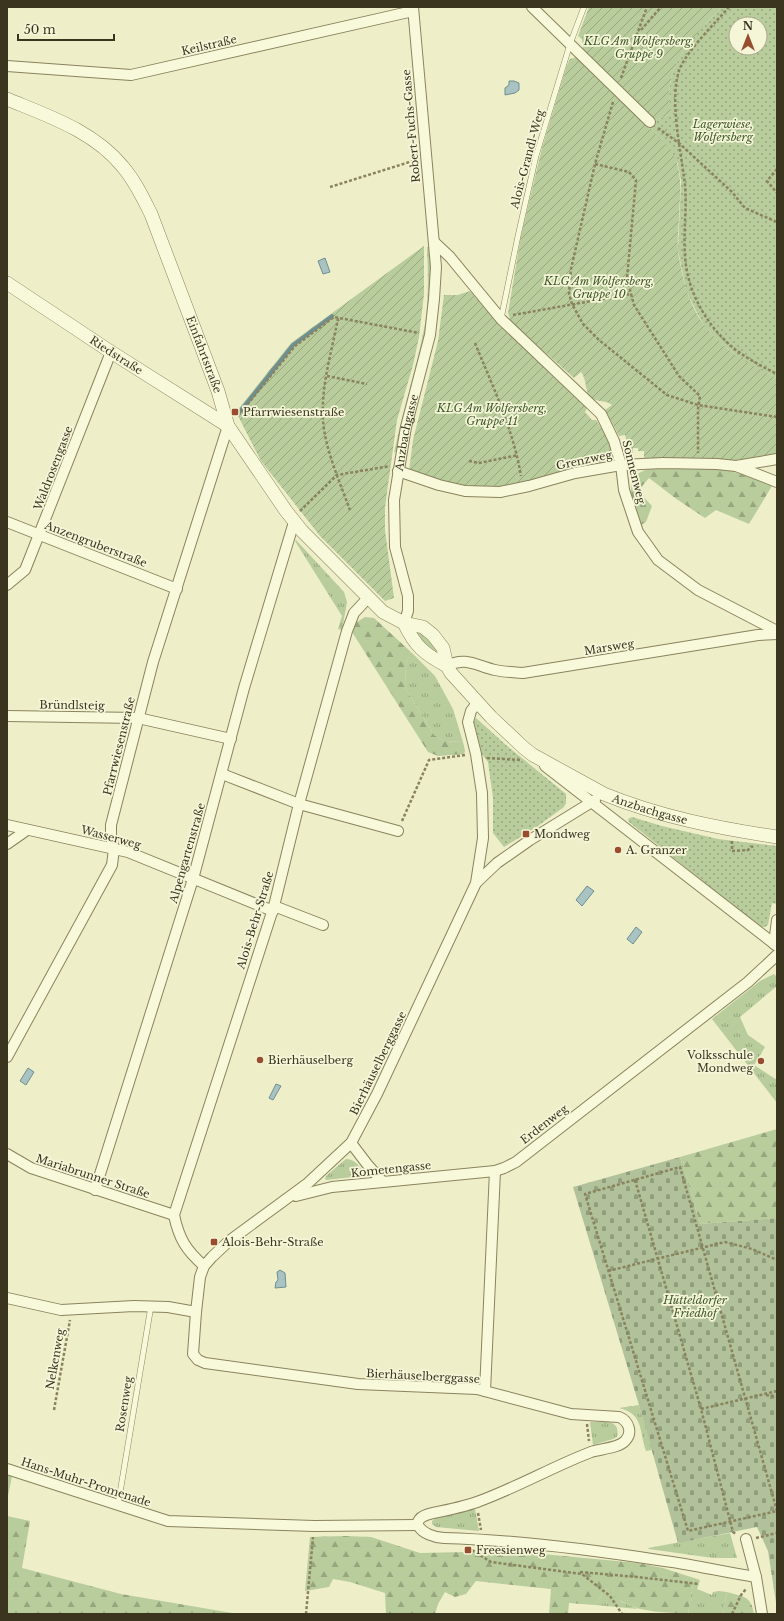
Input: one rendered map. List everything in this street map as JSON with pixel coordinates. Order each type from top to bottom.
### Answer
[{"type":"street","points":[[532,7],[650,122]]},
{"type":"street","name":"Keilstraße","points":[[7,66],[131,75],[413,9]]},
{"type":"street","name":"Robert-Fuchs-Gasse","points":[[413,9],[434,242]]},
{"type":"street","name":"Einfahrtstraße","points":[[7,99],[76,129],[108,152],[123,166],[137,187],[151,214],[212,376],[228,426],[294,522],[383,612],[404,623]]},
{"type":"street","name":"Sonnenweg","points":[[434,242],[450,257],[502,317],[601,414],[614,442],[621,465],[624,490],[638,532],[658,560],[698,590],[777,631]]},
{"type":"street","name":"Anzbachgasse","points":[[434,242],[436,267],[430,335],[409,414],[398,469],[394,500],[396,554],[408,596],[408,610],[404,623],[417,646],[430,657],[447,666],[477,703],[509,735],[527,758],[561,779],[591,802]]},
{"type":"street","name":"Riedstraße","points":[[7,283],[110,352],[228,426]]},
{"type":"street","name":"Waldrosengasse","points":[[7,585],[25,570],[110,352]]},
{"type":"street","name":"Pfarrwiesenstraße","points":[[7,1057],[112,864],[114,849],[111,837],[111,825],[138,718],[153,662],[228,426]]},
{"type":"street","points":[[736,466],[777,459]]},
{"type":"street","name":"Grenzweg","points":[[398,469],[440,485],[465,491],[500,492],[575,473],[621,465],[698,464],[736,466],[777,482]]},
{"type":"street","name":"Anzengruberstraße","points":[[7,522],[177,589]]},
{"type":"street","name":"Alpengartenstraße","points":[[95,1190],[193,879],[244,688],[294,522]]},
{"type":"street","name":"Alois-Behr-Straße","points":[[174,1215],[273,908],[299,804],[347,631],[354,613],[368,598]]},
{"type":"street","name":"Anzbachgasse","points":[[404,623],[423,627],[434,635],[443,648],[447,666]]},
{"type":"street","name":"Marsweg","points":[[447,666],[457,662],[466,661],[496,670],[524,673],[758,635],[777,634]]},
{"type":"street","name":"Bierhäuselberggasse","points":[[476,883],[481,855],[483,811],[481,782],[468,722],[471,711],[477,703]]},
{"type":"street","name":"Bründlsteig","points":[[7,716],[138,718],[231,739]]},
{"type":"street","name":"Anzbachgasse","points":[[527,758],[604,794],[676,818],[728,830],[777,837]]},
{"type":"street","points":[[222,774],[299,804],[398,831]]},
{"type":"street","name":"Bierhäuselberggasse","points":[[418,1526],[422,1518],[426,1515],[476,1503],[591,1452],[621,1444],[629,1436],[629,1428],[624,1419],[619,1417],[571,1414],[484,1391],[458,1388],[358,1384],[205,1363],[198,1360],[194,1354],[196,1312],[200,1278],[204,1266],[212,1256],[229,1241],[290,1198],[322,1171],[351,1143],[377,1094],[476,883],[485,872],[530,840],[604,794]]},
{"type":"street","points":[[591,802],[613,817],[776,945]]},
{"type":"street","name":"Wasserweg","points":[[7,825],[128,852],[193,879],[323,925]]},
{"type":"street","points":[[7,844],[27,830]]},
{"type":"street","points":[[776,945],[777,920]]},
{"type":"street","name":"Erdenweg","points":[[495,1171],[504,1168],[522,1157],[748,982],[777,955]]},
{"type":"street","points":[[351,1143],[382,1181]]},
{"type":"street","name":"Mariabrunner Straße","points":[[7,1154],[31,1168],[174,1215]]},
{"type":"street","points":[[484,1391],[495,1171]]},
{"type":"street","name":"Kometengasse","points":[[290,1198],[332,1187],[495,1171]]},
{"type":"street","points":[[174,1215],[182,1242],[186,1249],[204,1266]]},
{"type":"street","points":[[7,1298],[52,1309],[72,1311],[120,1306],[151,1306],[168,1307],[196,1312]]},
{"type":"street","name":"Hans-Muhr-Promenade","points":[[7,1469],[157,1518],[180,1522],[314,1526]]},
{"type":"street","points":[[314,1526],[418,1526],[423,1533],[433,1537],[482,1539],[658,1560],[756,1577]]},
{"type":"street","points":[[746,1539],[756,1577],[762,1614]]},
{"type":"lane","name":"Alois-Grandl-Weg","points":[[502,317],[536,156],[570,44],[584,7]]},
{"type":"lane","name":"Rosenweg","points":[[118,1505],[151,1306]]},
{"type":"path","points":[[648,7],[616,89],[595,164],[570,269],[569,294],[572,304],[583,324],[599,340],[667,396],[698,405],[777,417]]},
{"type":"path","points":[[639,32],[661,7]]},
{"type":"path","points":[[730,7],[686,57],[676,82],[675,98],[685,186],[685,257],[692,289],[700,309],[710,323],[731,346],[757,364],[777,374]]},
{"type":"path","points":[[650,122],[680,144],[732,192],[745,208],[777,222]]},
{"type":"path","points":[[330,187],[406,164]]},
{"type":"path","points":[[595,164],[629,172],[636,180],[627,278],[634,305],[678,376],[700,396],[698,405],[698,464]]},
{"type":"path","points":[[777,168],[767,181],[777,193]]},
{"type":"path","points":[[502,317],[631,294]]},
{"type":"path","points":[[228,426],[240,414],[295,346],[334,317],[430,335]]},
{"type":"path","points":[[338,318],[323,402],[323,420],[327,441],[337,475],[350,510]]},
{"type":"path","points":[[475,343],[507,421],[518,455],[523,487]]},
{"type":"path","points":[[327,376],[367,384]]},
{"type":"path","points":[[469,461],[479,463],[518,455]]},
{"type":"path","points":[[294,522],[300,511],[337,475],[387,466],[398,469]]},
{"type":"path","points":[[398,831],[429,760],[476,754],[482,758],[527,758]]},
{"type":"path","points":[[680,1167],[777,1511],[688,1531],[585,1194],[635,1180],[680,1167]]},
{"type":"path","points":[[635,1180],[656,1258],[701,1409],[733,1532],[746,1539],[762,1537],[777,1532]]},
{"type":"path","points":[[608,1271],[725,1242],[752,1249],[777,1260]]},
{"type":"path","name":"Nelkenweg","points":[[54,1410],[72,1311]]},
{"type":"path","points":[[701,1409],[777,1391]]},
{"type":"path","points":[[764,1394],[777,1398]]},
{"type":"path","points":[[586,1416],[591,1452]]},
{"type":"path","points":[[476,1503],[482,1539]]},
{"type":"path","points":[[306,1614],[314,1526]]},
{"type":"path","points":[[471,1550],[491,1562],[699,1584]]},
{"type":"path","points":[[577,1572],[602,1589],[619,1607],[622,1614]]},
{"type":"path","points":[[732,1614],[741,1595],[756,1577]]},
{"type":"green space","name":"KLG Am Wolfersberg, Gruppe 9","points":[[589,7],[721,7],[689,43],[677,63],[672,74],[669,89],[671,114],[655,120],[583,49],[582,39],[578,36]]},
{"type":"green space","name":"Lagerwiese, Wolfersberg","points":[[721,7],[777,7],[777,378],[749,365],[719,342],[705,327],[686,290],[678,250],[681,181],[678,164],[649,129],[655,120],[671,114],[669,89],[672,74],[682,52]]},
{"type":"green space","name":"KLG Am Wolfersberg, Gruppe 10","points":[[577,57],[669,148],[674,156],[680,180],[678,252],[687,293],[704,325],[715,338],[743,359],[777,378],[777,455],[744,460],[694,461],[644,460],[644,451],[638,451],[638,448],[633,448],[633,453],[630,453],[625,435],[619,436],[605,410],[612,405],[607,402],[591,398],[581,372],[574,378],[511,322],[508,313],[521,236],[542,148],[567,65],[570,59]]},
{"type":"green space","points":[[424,246],[424,294],[419,337],[413,365],[397,420],[385,507],[385,530],[394,598],[385,601],[320,536],[261,461],[236,412],[291,343]]},
{"type":"green space","points":[[427,247],[430,247],[432,255],[428,325],[398,450],[394,453],[425,324],[428,295]]},
{"type":"green space","name":"KLG Am Wolfersberg, Gruppe 11","points":[[470,291],[498,323],[580,399],[587,408],[585,412],[592,420],[596,420],[606,435],[616,462],[570,469],[522,483],[481,489],[436,481],[409,471],[413,440],[438,341],[444,295],[458,295]]},
{"type":"green space","points":[[701,467],[720,469],[740,474],[772,486],[749,524],[716,510],[705,518],[649,478],[638,491],[652,506],[646,522],[641,525],[632,500],[632,484],[635,477],[652,468]]},
{"type":"green space","points":[[296,540],[344,592],[347,602],[342,630],[338,629],[342,616],[295,541]]},
{"type":"green space","points":[[365,617],[374,618],[411,652],[406,663],[405,688],[434,735],[444,741],[463,742],[465,751],[464,754],[438,756],[428,752],[352,632],[357,622]]},
{"type":"green space","points":[[414,628],[440,651],[435,656],[424,647]]},
{"type":"green space","points":[[411,652],[435,676],[453,709],[463,742],[444,741],[434,735],[405,688],[406,663]]},
{"type":"green space","points":[[476,718],[506,745],[566,794],[566,803],[564,807],[535,828],[504,847],[493,833],[493,798],[488,762],[482,754],[474,722]]},
{"type":"green space","points":[[632,817],[662,826],[718,839],[777,846],[777,904],[772,903],[768,925],[765,927],[760,927],[629,822],[628,819]]},
{"type":"green space","points":[[774,974],[777,977],[777,986],[740,1017],[748,1035],[765,1047],[754,1065],[777,1080],[777,1103],[712,1019],[760,981]]},
{"type":"green space","points":[[777,1129],[777,1218],[700,1224],[680,1157]]},
{"type":"green space","name":"Hütteldorfer Friedhof","points":[[680,1157],[700,1224],[777,1218],[777,1609],[768,1551],[757,1527],[678,1543],[639,1405],[573,1187]]},
{"type":"green space","points":[[346,1159],[353,1161],[361,1168],[361,1176],[326,1180],[325,1178],[327,1175]]},
{"type":"green space","points":[[639,1405],[652,1450],[646,1451],[637,1419],[633,1414],[619,1408]]},
{"type":"green space","points":[[590,1422],[610,1422],[614,1424],[618,1431],[617,1437],[593,1445]]},
{"type":"green space","points":[[7,1475],[12,1476],[7,1501]]},
{"type":"green space","points":[[475,1509],[479,1531],[436,1527],[432,1524],[432,1521],[436,1518]]},
{"type":"green space","points":[[7,1516],[30,1521],[22,1568],[121,1594],[238,1614],[7,1614]]},
{"type":"green space","points":[[730,1533],[737,1558],[713,1558],[648,1548]]},
{"type":"green space","points":[[310,1537],[371,1537],[420,1553],[510,1551],[638,1563],[663,1568],[694,1578],[688,1614],[646,1610],[630,1606],[606,1589],[595,1605],[569,1603],[568,1614],[549,1614],[551,1589],[476,1581],[466,1594],[455,1597],[445,1592],[438,1604],[435,1614],[386,1614],[385,1593],[350,1582],[333,1579],[329,1587],[305,1591]]},
{"type":"green space","points":[[694,1578],[700,1580],[697,1589],[712,1595],[713,1592],[727,1592],[723,1614],[688,1614]]},
{"type":"green space","points":[[606,1589],[622,1602],[638,1609],[595,1605]]},
{"type":"green space","points":[[727,1592],[742,1596],[748,1600],[751,1603],[754,1614],[723,1614]]},
{"type":"water","points":[[509,81],[519,83],[519,90],[515,93],[505,95],[505,88],[509,85]]},
{"type":"water","points":[[325,258],[330,272],[323,274],[318,261]]},
{"type":"water","points":[[587,886],[594,891],[582,906],[576,900]]},
{"type":"water","points":[[636,927],[642,932],[633,944],[627,939]]},
{"type":"water","points":[[28,1068],[34,1072],[26,1085],[20,1081]]},
{"type":"water","points":[[276,1084],[281,1086],[273,1100],[269,1098]]},
{"type":"water","points":[[280,1270],[285,1273],[286,1287],[275,1288],[278,1280],[277,1272]]},
{"type":"waterway","points":[[238,414],[293,345],[332,316]]},
{"type":"place","name":"Pfarrwiesenstraße","points":[[235,412]]},
{"type":"place","name":"Mondweg","points":[[526,834]]},
{"type":"place","name":"A. Granzer","points":[[618,850]]},
{"type":"place","name":"Bierhäuselberg","points":[[260,1060]]},
{"type":"place","name":"Volksschule Mondweg","points":[[761,1061]]},
{"type":"place","name":"Alois-Behr-Straße","points":[[214,1242]]},
{"type":"place","name":"Freesienweg","points":[[468,1550]]}]
